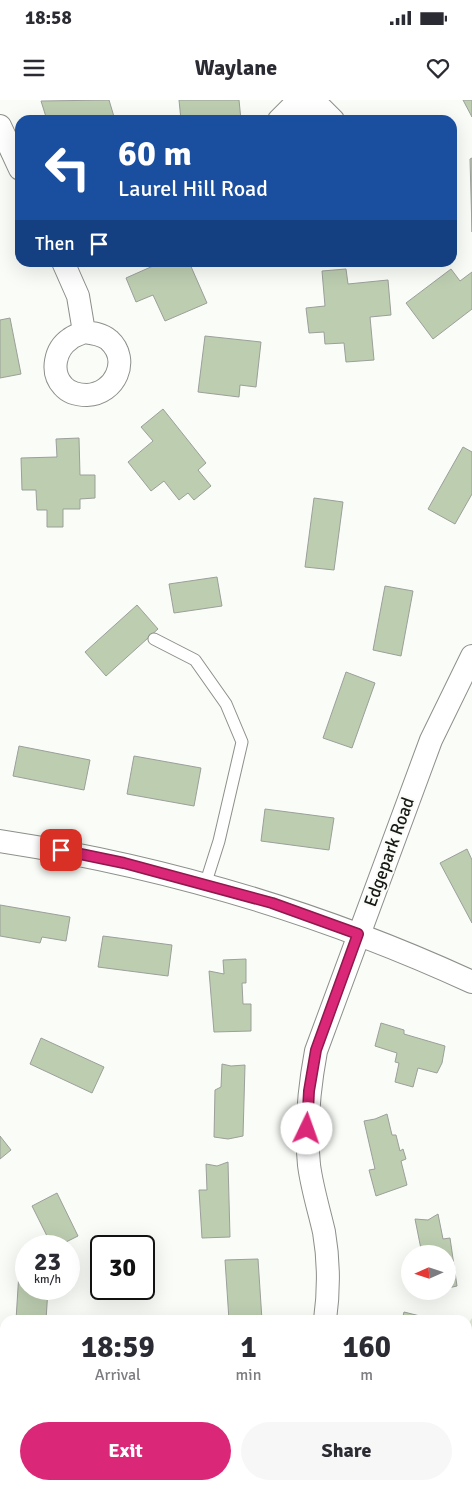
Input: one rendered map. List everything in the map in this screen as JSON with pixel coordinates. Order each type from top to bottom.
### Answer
[{"type":"street","points":[[287,109],[306,106],[322,109],[328,115]]},
{"type":"street","points":[[0,126],[15,158]]},
{"type":"street","points":[[65,267],[78,296],[84,332]]},
{"type":"street","name":"Edgepark Road","points":[[325,1315],[328,1270],[324,1233],[309,1166],[307,1129],[309,1091],[316,1050],[431,740],[472,656]]},
{"type":"street","points":[[0,840],[115,861],[272,903],[358,934],[472,982]]},
{"type":"lane","points":[[154,639],[195,660],[226,704],[242,742],[219,841],[205,884]]},
{"type":"building","points":[[109,100],[114,115],[45,115],[41,101]]},
{"type":"building","points":[[179,100],[239,100],[240,115],[180,115]]},
{"type":"building","points":[[463,100],[472,100],[472,117]]},
{"type":"building","points":[[472,158],[472,232],[470,159]]},
{"type":"building","points":[[151,267],[191,267],[207,303],[165,321],[153,295],[136,302],[126,278]]},
{"type":"building","points":[[346,269],[348,284],[388,280],[391,315],[370,317],[374,360],[346,362],[344,343],[325,344],[324,332],[309,333],[306,308],[325,306],[322,271]]},
{"type":"building","points":[[451,269],[460,281],[472,272],[472,309],[433,339],[406,303]]},
{"type":"building","points":[[10,318],[21,374],[0,378],[0,320]]},
{"type":"building","points":[[205,336],[261,342],[256,387],[240,385],[239,397],[198,392]]},
{"type":"building","points":[[163,409],[206,463],[198,470],[211,486],[194,500],[188,493],[179,500],[164,481],[151,491],[128,462],[153,441],[141,427]]},
{"type":"building","points":[[79,438],[80,475],[95,475],[95,498],[80,499],[80,509],[63,509],[63,527],[47,527],[47,510],[37,510],[36,490],[22,490],[21,458],[57,457],[56,439]]},
{"type":"building","points":[[463,447],[472,452],[472,494],[455,524],[428,509]]},
{"type":"building","points":[[314,498],[343,502],[334,570],[305,567]]},
{"type":"building","points":[[217,577],[222,606],[174,613],[169,584]]},
{"type":"building","points":[[385,586],[413,591],[401,656],[373,650]]},
{"type":"building","points":[[137,605],[158,629],[106,676],[85,652]]},
{"type":"building","points":[[346,672],[375,683],[352,748],[323,738]]},
{"type":"building","points":[[19,746],[90,760],[84,790],[13,776]]},
{"type":"building","points":[[134,756],[201,768],[194,806],[127,794]]},
{"type":"building","points":[[265,809],[334,818],[329,850],[261,841]]},
{"type":"building","points":[[467,849],[472,860],[472,923],[440,863]]},
{"type":"building","points":[[0,905],[70,917],[66,941],[42,937],[40,943],[0,936]]},
{"type":"building","points":[[103,936],[172,945],[168,976],[98,967]]},
{"type":"building","points":[[246,959],[246,983],[242,983],[243,1004],[251,1004],[251,1031],[214,1032],[209,971],[224,974],[223,960]]},
{"type":"building","points":[[381,1023],[404,1030],[404,1034],[445,1046],[442,1063],[437,1073],[418,1068],[413,1087],[395,1082],[399,1063],[395,1062],[397,1053],[375,1046]]},
{"type":"building","points":[[41,1038],[104,1067],[92,1093],[30,1064]]},
{"type":"building","points":[[222,1064],[231,1066],[245,1065],[243,1136],[228,1139],[214,1137],[215,1090],[221,1087]]},
{"type":"building","points":[[387,1114],[392,1135],[396,1135],[400,1151],[403,1149],[406,1159],[401,1161],[407,1185],[376,1196],[369,1170],[375,1169],[364,1121]]},
{"type":"building","points":[[0,1136],[11,1150],[0,1159]]},
{"type":"building","points":[[228,1162],[230,1237],[202,1238],[199,1190],[207,1190],[206,1164],[217,1166]]},
{"type":"building","points":[[57,1193],[78,1235],[46,1235],[32,1206]]},
{"type":"building","points":[[438,1214],[443,1239],[450,1238],[451,1245],[420,1245],[415,1219],[428,1220]]},
{"type":"building","points":[[258,1259],[262,1315],[229,1315],[225,1260]]},
{"type":"building","points":[[17,1300],[47,1300],[46,1315],[16,1315]]},
{"type":"building","points":[[404,1312],[416,1315],[403,1315]]},
{"type":"route","points":[[61,850],[124,863],[205,884],[272,903],[358,934],[316,1050],[309,1091],[307,1129]]}]
